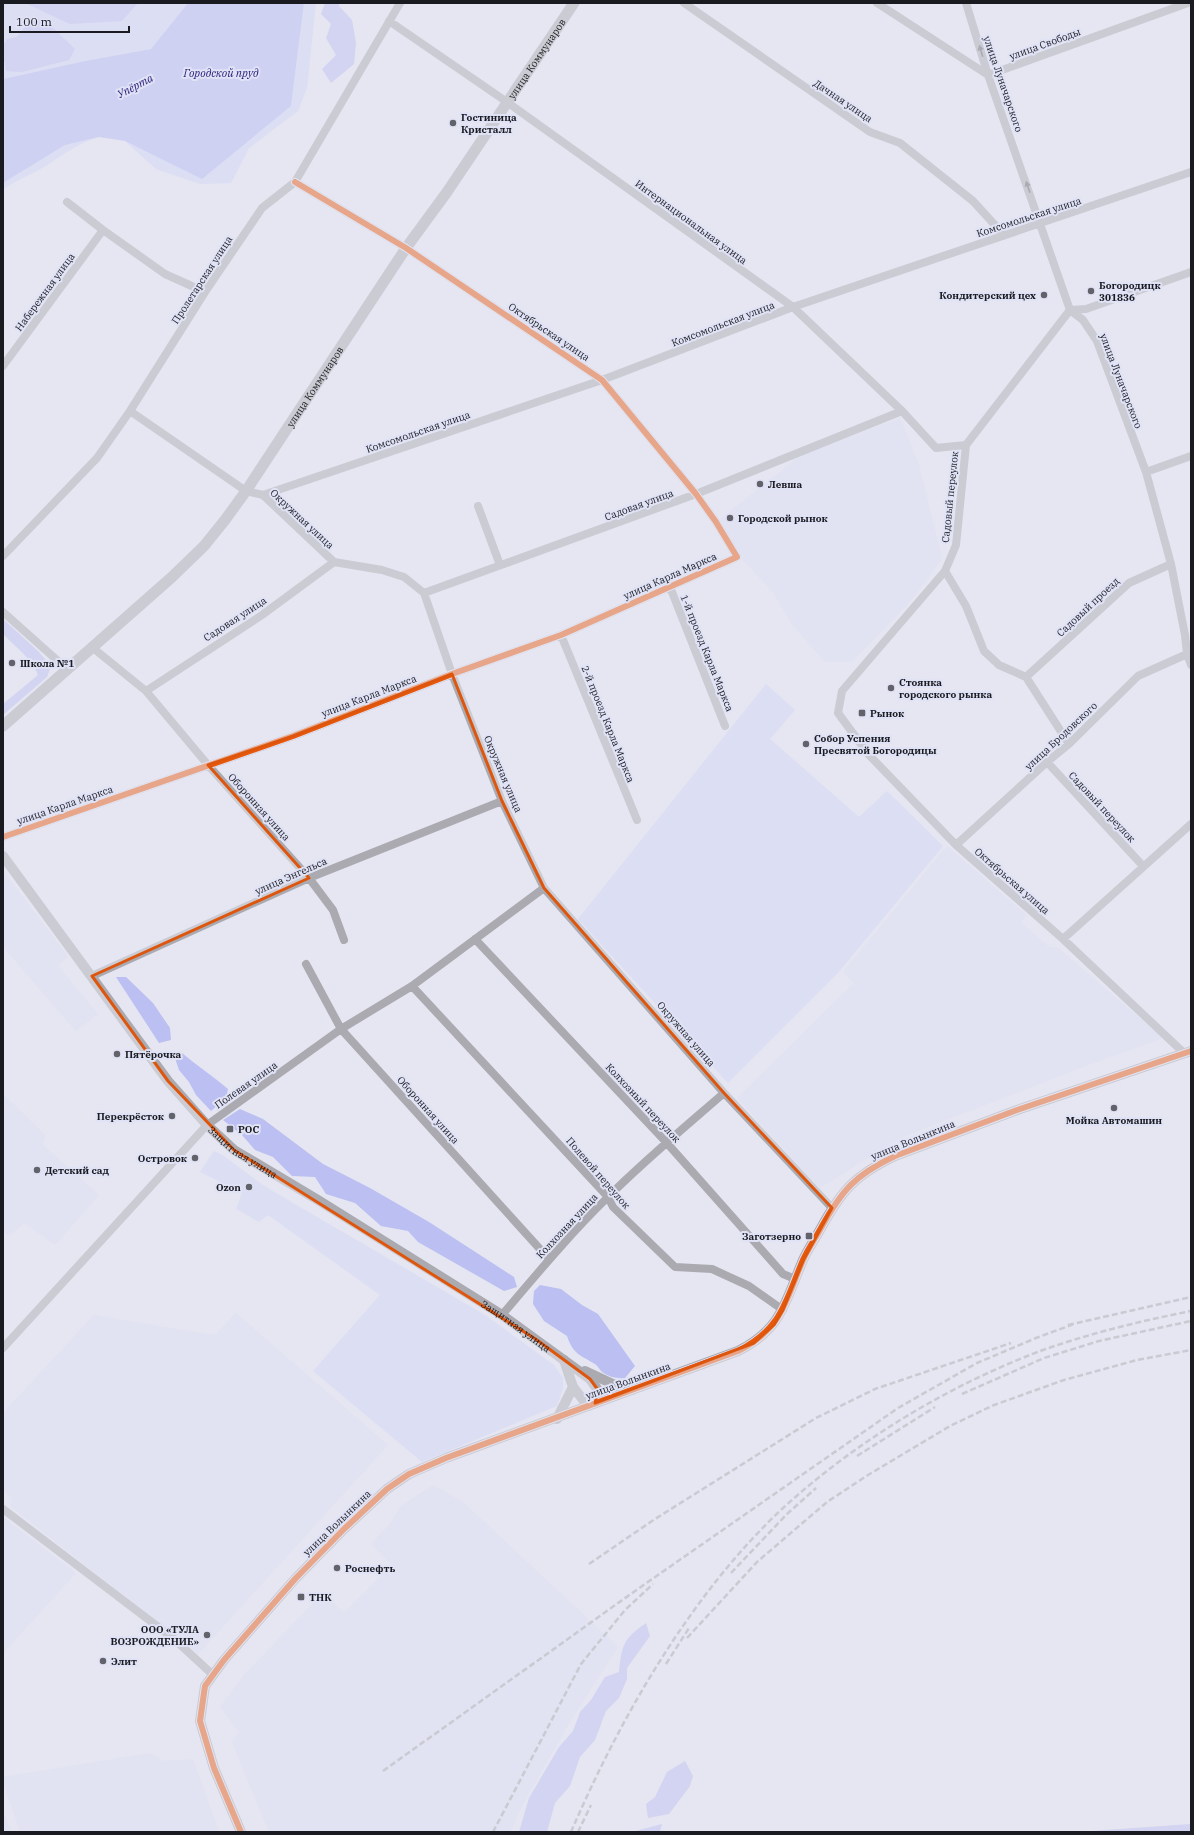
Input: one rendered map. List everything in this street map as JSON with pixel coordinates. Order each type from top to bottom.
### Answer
[{"type":"main road","name":"улица Коммунаров","points":[[3,726],[93,648],[204,546],[225,520],[246,491],[406,248],[447,192],[574,3]]},
{"type":"street","name":"Пролетарская улица","points":[[3,556],[97,458],[130,411],[205,292],[262,208],[295,182],[400,3]]},
{"type":"street","name":"Дачная улица","points":[[684,3],[870,132],[900,143],[973,201],[1004,235]]},
{"type":"street","points":[[877,3],[988,75]]},
{"type":"street","name":"улица Луначарского","points":[[966,3],[988,75],[1070,310],[1083,320],[1097,341],[1146,472],[1188,634],[1187,654],[1191,665]]},
{"type":"street","name":"улица Свободы","points":[[988,75],[1188,3]]},
{"type":"street","name":"Интернациональная улица","points":[[389,21],[507,102],[794,307],[902,411],[936,448],[966,444]]},
{"type":"street","name":"Комсомольская улица","points":[[263,495],[602,380],[794,307],[1191,172]]},
{"type":"street","name":"Октябрьская улица","points":[[295,182],[406,248],[602,380],[696,494],[716,522],[736,557]]},
{"type":"street","points":[[67,202],[103,230],[165,274],[205,292]]},
{"type":"street","name":"Набережная улица","points":[[3,366],[103,230]]},
{"type":"street","points":[[1070,310],[1086,309],[1191,272]]},
{"type":"street","name":"Садовый переулок","points":[[838,714],[842,690],[945,571],[956,545],[966,444],[1070,310]]},
{"type":"street","name":"Окружная улица","points":[[130,411],[246,491],[263,495],[334,562],[382,570],[404,577],[424,593],[452,674],[502,801],[544,888],[724,1093],[832,1208]]},
{"type":"street","name":"Садовая улица","points":[[424,593],[696,494],[902,411]]},
{"type":"street","points":[[1146,472],[1191,456]]},
{"type":"street","points":[[478,506],[500,565]]},
{"type":"street","name":"улица Карла Маркса","points":[[3,837],[293,736],[452,674],[561,635],[736,557]]},
{"type":"street","name":"Садовая улица","points":[[146,691],[262,615],[334,562]]},
{"type":"street","name":"Садовый проезд","points":[[1026,677],[1129,583],[1171,564]]},
{"type":"street","points":[[945,571],[966,606],[984,651],[999,665],[1026,677],[1069,744]]},
{"type":"street","name":"1-й проезд Карла Маркса","points":[[670,587],[725,726]]},
{"type":"street","points":[[3,612],[68,670]]},
{"type":"street","name":"2-й проезд Карла Маркса","points":[[561,635],[636,820]]},
{"type":"street","name":"Оборонная улица","points":[[93,648],[146,691],[208,765],[309,878],[333,910],[344,940]]},
{"type":"street","name":"улица Бродовского","points":[[956,845],[1047,762],[1069,744],[1138,676],[1187,654]]},
{"type":"street","name":"Октябрьская улица","points":[[838,714],[868,755],[956,845],[1188,1052]]},
{"type":"street","name":"Садовый переулок","points":[[1047,762],[1143,866]]},
{"type":"street","name":"улица Энгельса","points":[[92,976],[309,878],[502,801]]},
{"type":"street","points":[[1063,939],[1191,824]]},
{"type":"street","name":"Защитная улица","points":[[3,856],[168,1080],[207,1125],[234,1150],[318,1200],[502,1315],[564,1360]]},
{"type":"street","name":"Полевая улица","points":[[3,1348],[207,1125],[341,1029],[412,986],[544,888]]},
{"type":"street","name":"Колхозный переулок","points":[[475,939],[666,1142],[783,1274],[795,1280]]},
{"type":"street","name":"Оборонная улица","points":[[306,964],[341,1029],[549,1260]]},
{"type":"street","name":"Полевой переулок","points":[[412,986],[608,1197],[612,1206],[675,1268],[712,1269],[748,1286],[782,1310]]},
{"type":"street","name":"улица Волынкина","points":[[241,1832],[214,1768],[200,1721],[205,1686],[212,1674],[310,1563],[387,1489],[409,1474],[446,1458],[557,1419],[592,1404],[738,1352],[754,1343],[774,1325],[804,1258],[832,1208],[844,1191],[859,1176],[876,1165],[895,1156],[1018,1110],[1188,1052]]},
{"type":"street","name":"Колхозная улица","points":[[502,1315],[549,1260],[608,1197],[666,1142],[724,1093]]},
{"type":"street","points":[[564,1360],[617,1386],[632,1390]]},
{"type":"street","points":[[564,1360],[590,1379],[598,1390],[592,1404],[573,1387],[564,1360]]},
{"type":"street","points":[[557,1419],[573,1387]]},
{"type":"street","points":[[3,1509],[174,1639],[212,1674]]},
{"type":"highlighted area","points":[[452,674],[502,801],[544,888],[724,1093],[832,1208],[804,1259],[783,1310],[774,1325],[754,1343],[595,1403],[598,1390],[590,1379],[537,1340],[234,1150],[168,1081],[92,976],[309,878],[208,765],[293,736]]},
{"type":"shaded area","points":[[3,3],[188,3],[151,49],[85,61],[3,79]]},
{"type":"shaded area","points":[[25,3],[138,3],[122,21],[70,24]]},
{"type":"shaded area","points":[[304,3],[316,3],[307,88],[298,111],[249,148],[231,183],[200,184],[156,169],[125,141],[202,178],[291,106]]},
{"type":"shaded area","points":[[325,3],[339,3],[339,6],[352,20],[356,43],[354,64],[331,83],[322,69],[336,55],[326,38],[331,24],[321,14]]},
{"type":"shaded area","points":[[37,19],[46,21],[75,49],[69,60],[22,72],[6,71],[5,62],[3,62],[3,46],[7,39],[17,37],[24,28]]},
{"type":"shaded area","points":[[99,137],[83,143],[39,170],[3,189],[3,183],[65,145]]},
{"type":"shaded area","name":"Городской рынок","points":[[900,418],[919,465],[942,559],[910,602],[851,662],[825,662],[792,624],[772,591],[738,555],[719,520],[800,456]]},
{"type":"shaded area","points":[[3,619],[38,651],[51,666],[47,677],[3,715],[3,704],[38,675],[32,663],[3,634]]},
{"type":"shaded area","points":[[766,684],[795,710],[770,739],[859,817],[887,791],[943,846],[837,974],[728,1083],[578,919]]},
{"type":"shaded area","points":[[947,846],[1026,915],[1021,923],[1049,947],[1058,948],[1163,1038],[1088,1065],[900,1138],[820,1188],[737,1098],[854,983],[843,972]]},
{"type":"shaded area","points":[[3,871],[68,956],[58,966],[98,1014],[76,1031],[3,947]]},
{"type":"shaded area","points":[[116,977],[126,977],[153,1003],[170,1028],[171,1040],[159,1043]]},
{"type":"shaded area","points":[[182,1053],[228,1089],[226,1098],[211,1111],[196,1095],[189,1082],[179,1070],[175,1058]]},
{"type":"shaded area","name":"Детский сад","points":[[3,1094],[45,1135],[43,1145],[99,1195],[55,1245],[25,1223],[8,1236],[3,1231]]},
{"type":"shaded area","points":[[240,1109],[263,1119],[323,1164],[370,1188],[429,1222],[514,1277],[517,1287],[504,1291],[418,1242],[408,1231],[381,1226],[355,1203],[326,1194],[315,1177],[292,1176],[273,1157],[255,1150],[242,1135],[223,1120]]},
{"type":"shaded area","points":[[214,1151],[224,1156],[264,1186],[485,1315],[554,1365],[563,1378],[563,1389],[557,1406],[422,1462],[313,1371],[380,1295],[268,1215],[259,1222],[236,1209],[242,1193],[200,1172]]},
{"type":"shaded area","points":[[540,1285],[561,1289],[582,1305],[598,1314],[635,1366],[625,1378],[613,1377],[602,1372],[596,1365],[581,1356],[572,1347],[567,1336],[544,1321],[533,1304],[534,1291]]},
{"type":"shaded area","points":[[236,1313],[388,1445],[198,1654],[10,1506],[11,1497],[3,1490],[3,1413],[94,1315],[205,1334],[216,1334]]},
{"type":"shaded area","points":[[433,1485],[463,1502],[618,1647],[573,1717],[523,1804],[510,1832],[269,1832],[232,1742],[239,1732],[220,1707],[244,1675],[323,1593],[344,1613],[392,1565],[371,1544],[390,1524],[401,1506]]},
{"type":"shaded area","points":[[3,1517],[76,1573],[5,1651],[3,1663]]},
{"type":"shaded area","points":[[646,1623],[650,1636],[627,1668],[627,1679],[619,1698],[606,1711],[595,1740],[580,1757],[570,1786],[555,1803],[547,1832],[519,1832],[529,1798],[559,1747],[573,1731],[580,1712],[591,1700],[605,1677],[619,1672],[621,1655],[625,1643],[632,1634]]},
{"type":"shaded area","points":[[150,1753],[164,1761],[193,1759],[219,1832],[20,1832],[3,1782],[3,1777]]},
{"type":"shaded area","points":[[685,1761],[693,1776],[690,1786],[669,1814],[648,1818],[646,1804],[655,1797],[667,1772]]},
{"type":"shaded area","points":[[3,1811],[11,1832],[3,1832]]},
{"type":"shaded area","points":[[662,1824],[660,1832],[632,1832]]},
{"type":"shaded area","points":[[1191,1824],[1191,1832],[1077,1832]]},
{"type":"water","name":"Городской пруд","points":[[188,3],[304,3],[291,106],[202,179],[125,141],[99,137],[65,145],[3,183],[3,79],[85,61],[151,49]]},
{"type":"railway","points":[[1068,1325],[1191,1297]]},
{"type":"railway","points":[[571,1832],[590,1789],[635,1702],[688,1618],[718,1579],[749,1543],[782,1509],[811,1484],[841,1460],[905,1417],[973,1380],[1008,1364],[1079,1338],[1135,1323],[1191,1311]]},
{"type":"railway","points":[[962,1394],[1044,1358],[1099,1341],[1191,1321]]},
{"type":"railway","points":[[383,1771],[635,1591],[898,1408],[977,1363],[1074,1324]]},
{"type":"railway","points":[[589,1564],[655,1519],[816,1418],[875,1389],[1011,1343]]},
{"type":"railway","points":[[687,1638],[757,1562],[827,1502],[868,1475],[950,1426],[994,1405],[1064,1380],[1137,1360],[1191,1350]]},
{"type":"railway","points":[[857,1456],[935,1407]]},
{"type":"railway","points":[[731,1573],[787,1514],[816,1488]]},
{"type":"railway","points":[[493,1832],[581,1664],[625,1610],[653,1584]]},
{"type":"railway","points":[[666,1664],[689,1628]]},
{"type":"railway","points":[[578,1832],[591,1805]]},
{"type":"cycle path","points":[[3,837],[293,736],[452,674],[561,635],[737,557],[716,522],[696,494],[602,380],[406,248],[295,182]]},
{"type":"cycle path","points":[[241,1832],[214,1768],[200,1721],[205,1686],[224,1660],[295,1579],[344,1529],[387,1489],[409,1474],[446,1458],[738,1351],[753,1342],[773,1324],[780,1313],[805,1256],[836,1203],[851,1185],[881,1163],[895,1156],[1017,1110],[1191,1051]]},
{"type":"place","name":"Гостиница Кристалл","points":[[453,123]]},
{"type":"place","name":"Богородицк 301836","points":[[1091,291]]},
{"type":"place","name":"Кондитерский цех","points":[[1044,295]]},
{"type":"place","name":"Левша","points":[[760,484]]},
{"type":"place","name":"Городской рынок","points":[[730,518]]},
{"type":"place","name":"Школа №1","points":[[12,663]]},
{"type":"place","name":"Cтоянка городского рынка","points":[[891,688]]},
{"type":"place","name":"Рынок","points":[[862,713]]},
{"type":"place","name":"Собор Успения Пресвятой Богородицы","points":[[806,744]]},
{"type":"place","name":"Пятёрочка","points":[[117,1054]]},
{"type":"place","name":"Мойка Автомашин","points":[[1114,1108]]},
{"type":"place","name":"Перекрёсток","points":[[172,1116]]},
{"type":"place","name":"РОС","points":[[230,1129]]},
{"type":"place","name":"Островок","points":[[195,1158]]},
{"type":"place","name":"Детский сад","points":[[37,1170]]},
{"type":"place","name":"Ozon","points":[[249,1187]]},
{"type":"place","name":"Заготзерно","points":[[809,1236]]},
{"type":"place","name":"Роснефть","points":[[337,1568]]},
{"type":"place","name":"ТНК","points":[[301,1597]]},
{"type":"place","name":"ООО «ТУЛА ВОЗРОЖДЕНИЕ»","points":[[207,1635]]},
{"type":"place","name":"Элит","points":[[103,1661]]},
{"type":"water label","name":"Упёрта","points":[[135,86]]}]
